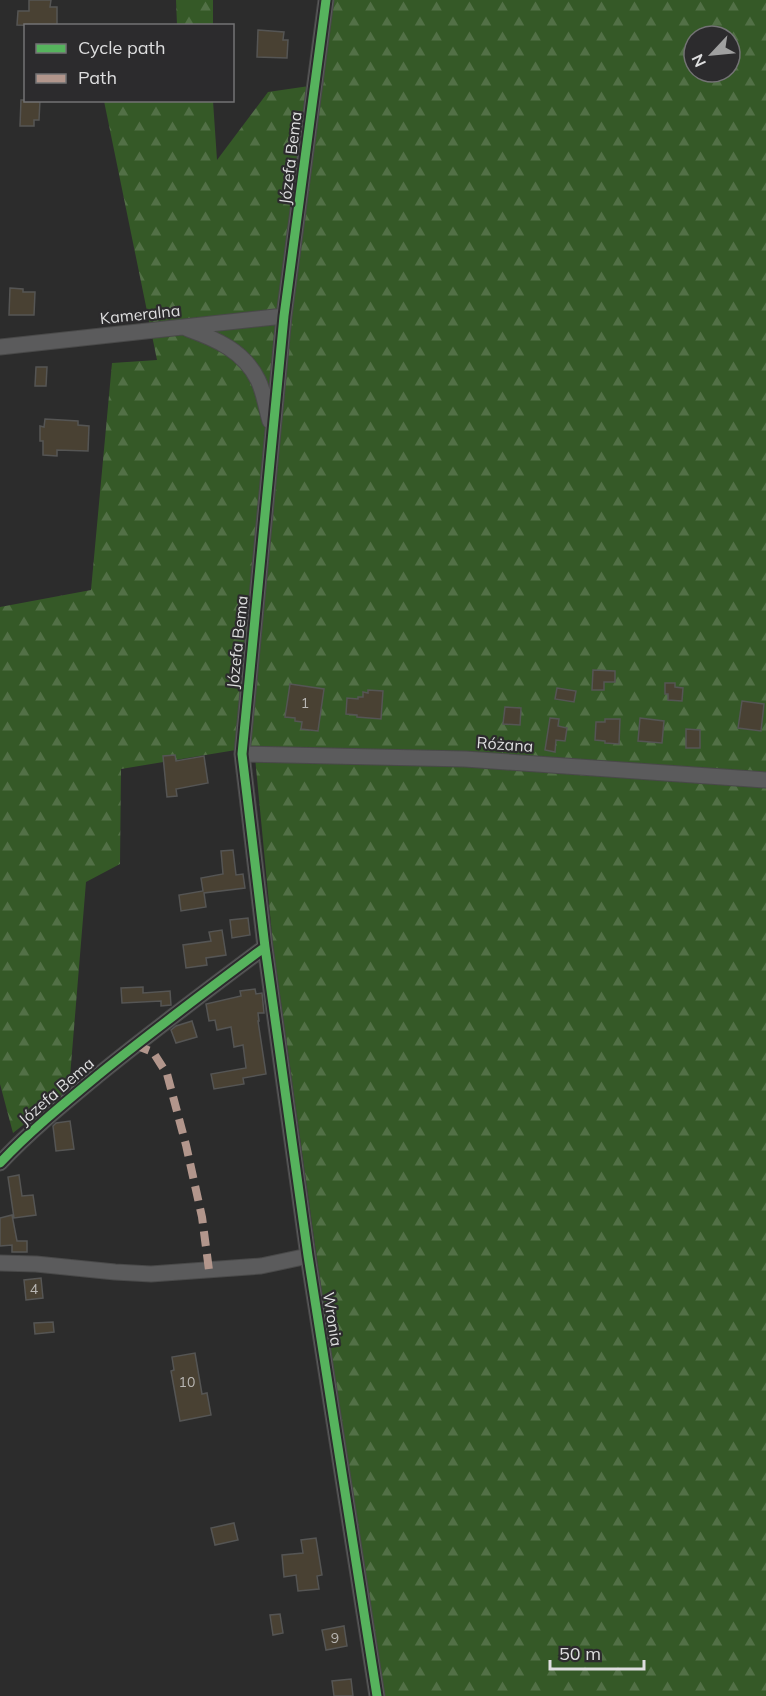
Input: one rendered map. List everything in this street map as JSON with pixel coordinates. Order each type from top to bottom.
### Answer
[{"type":"street","name":"Józefa Bema","points":[[0,1163],[69,1098],[166,1020],[265,947],[242,754],[284,316],[326,0]]},
{"type":"street","name":"Kameralna","points":[[0,347],[284,316]]},
{"type":"street","points":[[182,327],[220,341],[243,357],[258,380],[273,430]]},
{"type":"street","name":"Różana","points":[[242,754],[465,759],[766,780]]},
{"type":"street","name":"Wronia","points":[[265,947],[308,1256],[377,1696]]},
{"type":"street","points":[[0,1263],[151,1274],[261,1266],[308,1256]]},
{"type":"green space","points":[[176,0],[213,0],[213,24],[177,24]]},
{"type":"green space","points":[[331,0],[766,0],[766,1696],[381,1696],[273,945],[254,747],[121,769],[120,864],[86,882],[69,1089],[13,1133],[0,1084],[0,607],[91,590],[112,363],[157,360],[104,102],[213,102],[217,160],[268,92],[323,84]]},
{"type":"building","points":[[29,0],[51,0],[50,7],[57,7],[57,24],[17,25],[18,11],[29,11]]},
{"type":"building","points":[[258,30],[284,32],[283,40],[288,40],[287,58],[257,57]]},
{"type":"building","points":[[21,100],[40,102],[39,120],[34,120],[34,126],[20,126]]},
{"type":"building","points":[[10,288],[23,289],[23,292],[35,292],[34,315],[9,315]]},
{"type":"building","points":[[36,367],[47,367],[46,386],[35,386]]},
{"type":"building","points":[[45,419],[78,421],[78,425],[89,426],[88,451],[57,450],[57,456],[43,455],[40,426],[44,427]]},
{"type":"building","points":[[593,670],[615,671],[615,682],[604,682],[604,690],[592,690]]},
{"type":"building","points":[[665,683],[675,683],[675,687],[683,688],[682,701],[668,700],[668,694],[665,694]]},
{"type":"building","points":[[290,684],[324,689],[318,731],[301,729],[302,722],[295,721],[295,718],[285,717]]},
{"type":"building","points":[[557,688],[576,691],[574,702],[555,699]]},
{"type":"building","points":[[368,690],[383,691],[381,719],[346,714],[347,698],[358,699],[358,697],[363,697],[363,692],[368,693]]},
{"type":"building","points":[[742,701],[764,704],[761,731],[738,728]]},
{"type":"building","points":[[505,707],[521,708],[520,725],[503,724]]},
{"type":"building","points":[[550,718],[559,719],[558,726],[567,728],[565,741],[556,740],[555,752],[545,750]]},
{"type":"building","points":[[640,718],[664,721],[662,743],[638,741]]},
{"type":"building","points":[[605,719],[620,719],[619,744],[595,740],[596,722],[605,722]]},
{"type":"building","points":[[686,729],[700,730],[700,748],[686,748]]},
{"type":"building","points":[[175,755],[176,761],[204,756],[208,783],[176,789],[177,796],[167,797],[163,756]]},
{"type":"building","points":[[233,850],[236,875],[243,874],[245,888],[204,893],[206,907],[181,911],[179,895],[203,891],[201,878],[223,874],[221,851]]},
{"type":"building","points":[[248,918],[250,935],[232,938],[230,920]]},
{"type":"building","points":[[222,930],[226,955],[206,958],[207,965],[186,968],[183,945],[211,941],[209,932]]},
{"type":"building","points":[[143,987],[143,993],[170,991],[171,1005],[161,1006],[161,1001],[122,1003],[121,988]]},
{"type":"building","points":[[255,989],[256,994],[262,993],[264,1013],[258,1013],[258,1021],[266,1074],[243,1078],[244,1084],[214,1089],[211,1074],[246,1068],[243,1045],[234,1047],[231,1027],[217,1030],[215,1020],[209,1021],[206,1004],[241,996],[240,991]]},
{"type":"building","points":[[192,1021],[197,1037],[176,1043],[171,1030]]},
{"type":"building","points":[[70,1121],[74,1149],[56,1151],[53,1126],[56,1123]]},
{"type":"building","points":[[19,1175],[22,1196],[33,1195],[36,1215],[14,1218],[8,1177]]},
{"type":"building","points":[[12,1215],[17,1241],[27,1241],[27,1252],[12,1252],[12,1245],[0,1246],[0,1218]]},
{"type":"building","points":[[41,1278],[43,1298],[26,1300],[24,1280]]},
{"type":"building","points":[[53,1322],[54,1332],[35,1334],[34,1323]]},
{"type":"building","points":[[195,1353],[202,1394],[207,1393],[211,1415],[180,1421],[171,1371],[174,1370],[172,1357]]},
{"type":"building","points":[[234,1523],[238,1540],[215,1545],[211,1528]]},
{"type":"building","points":[[316,1538],[322,1575],[317,1576],[319,1589],[298,1591],[296,1575],[284,1577],[282,1555],[303,1553],[301,1540]]},
{"type":"building","points":[[280,1614],[283,1633],[273,1635],[270,1615]]},
{"type":"building","points":[[344,1626],[347,1646],[326,1650],[322,1630]]},
{"type":"building","points":[[351,1679],[353,1696],[334,1696],[332,1681]]},
{"type":"marked path","points":[[135,1045],[153,1052],[167,1074],[202,1217],[209,1270]]},
{"type":"cycle path","points":[[0,1163],[37,1127],[102,1072],[265,947],[242,754],[284,316],[326,0]]},
{"type":"cycle path","points":[[265,947],[308,1256],[377,1696]]}]
